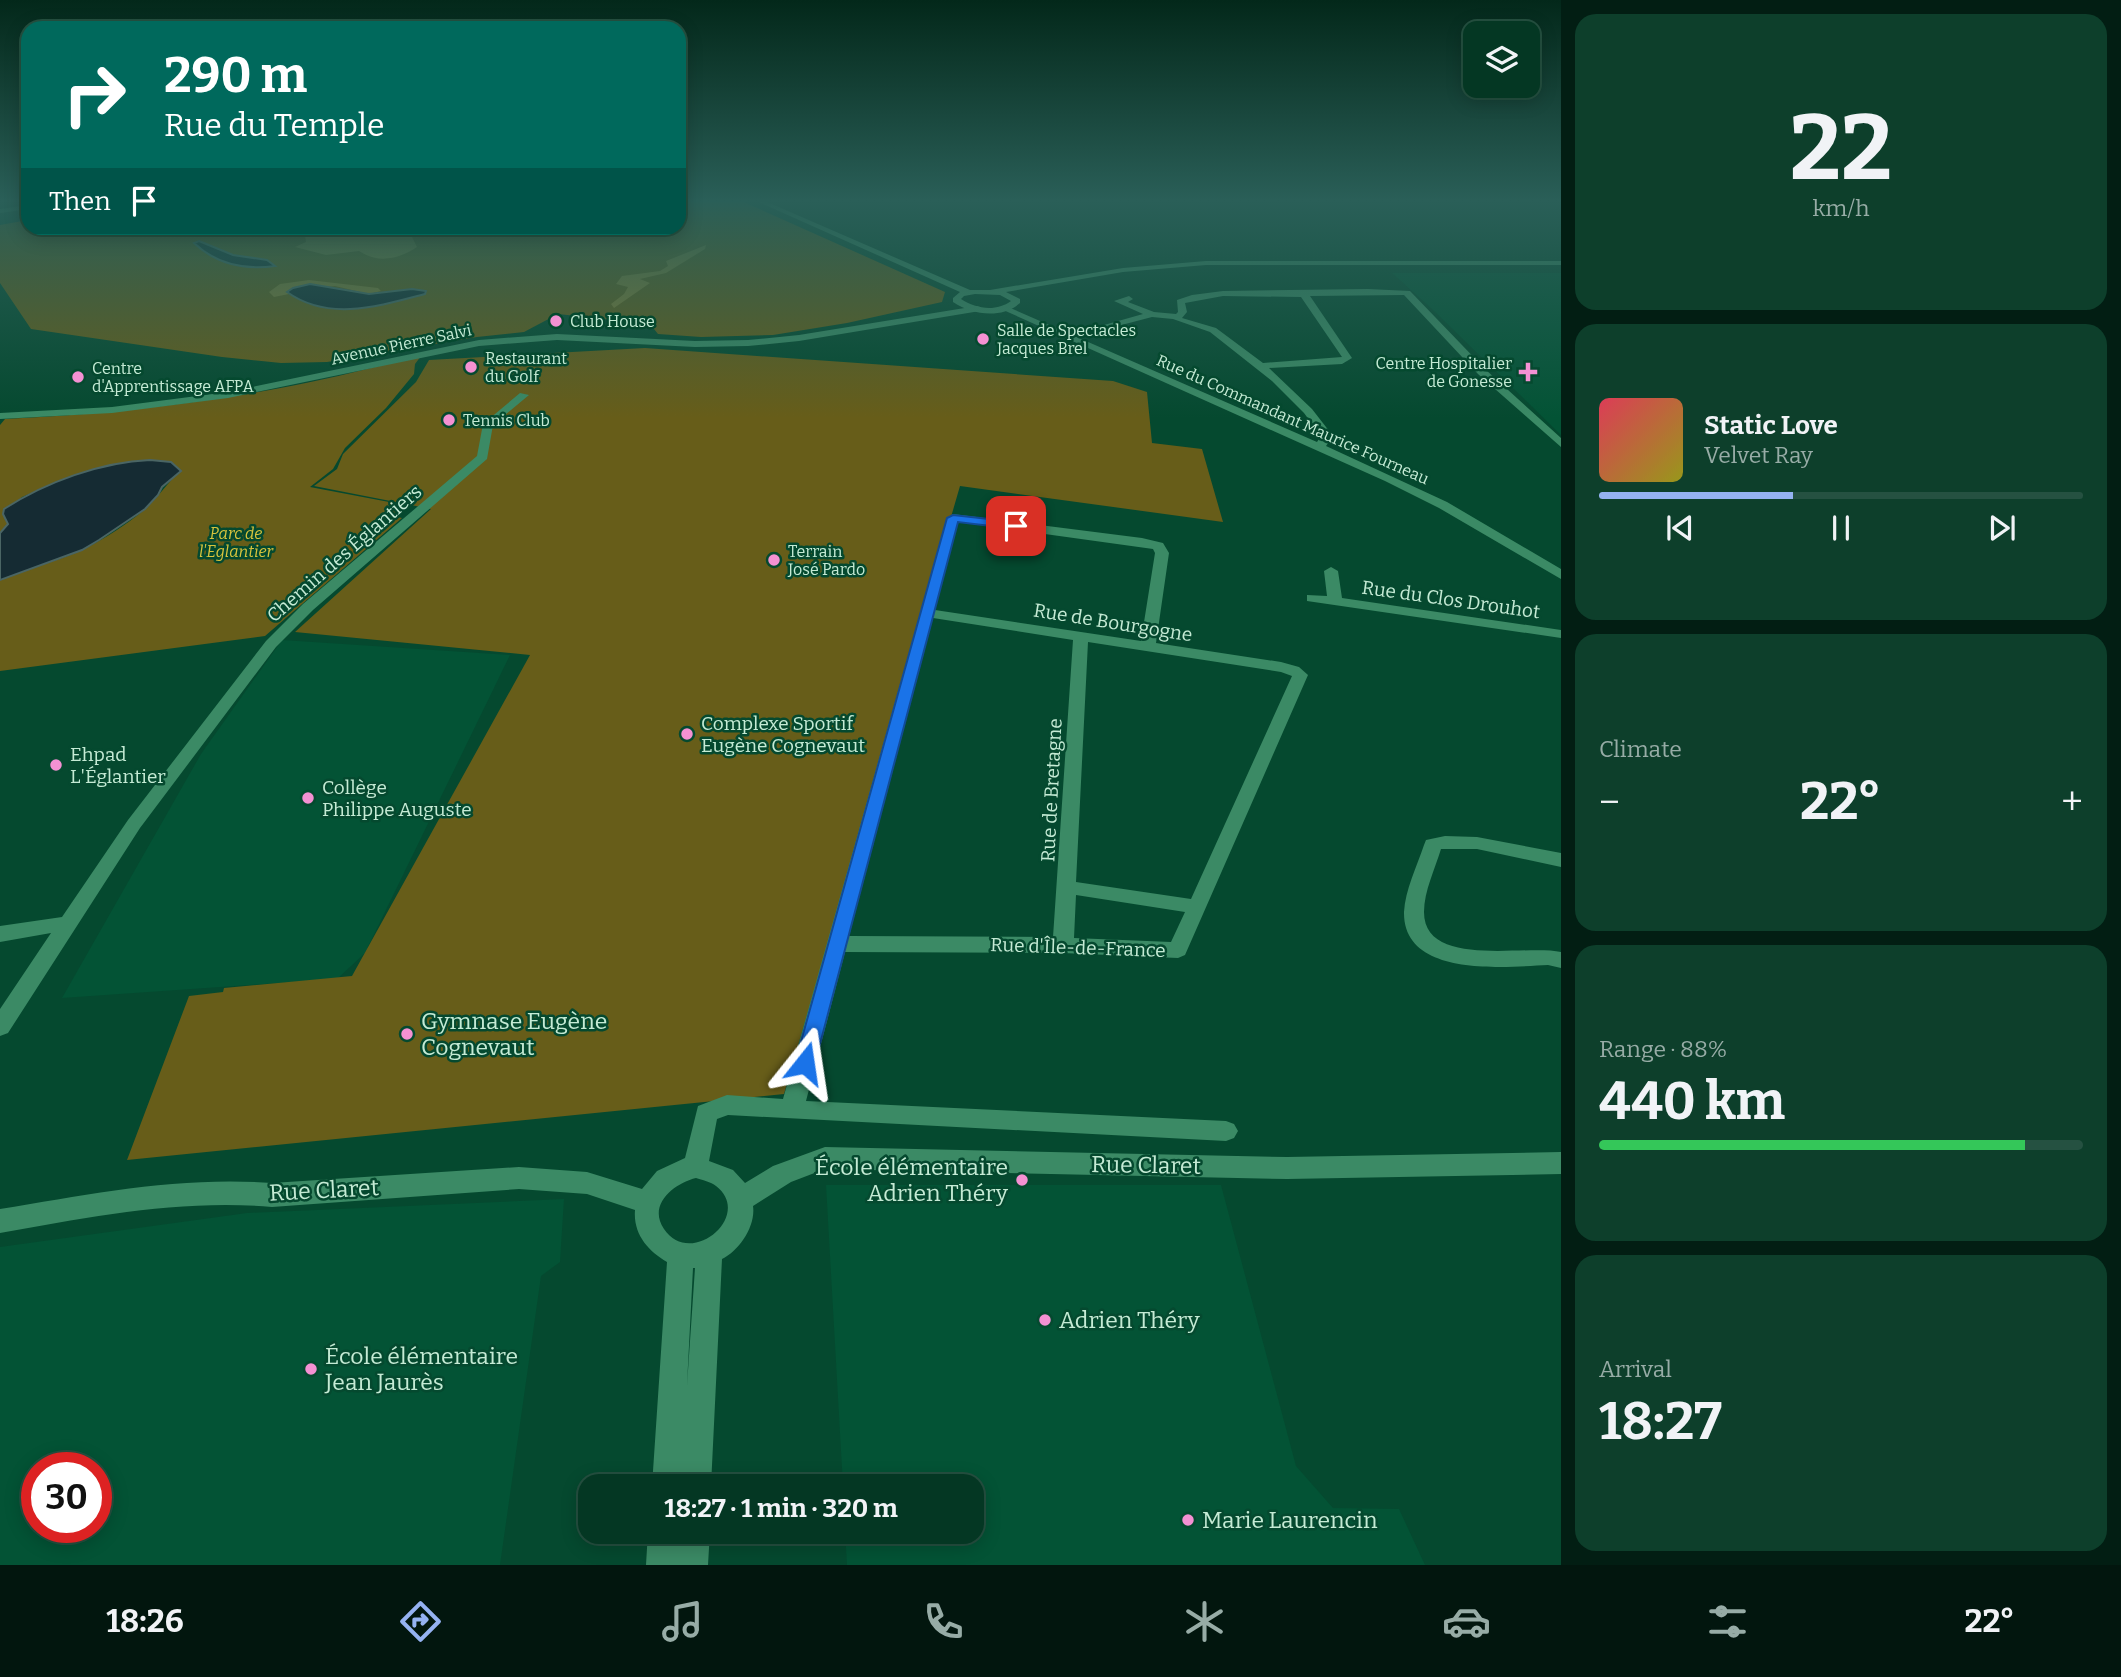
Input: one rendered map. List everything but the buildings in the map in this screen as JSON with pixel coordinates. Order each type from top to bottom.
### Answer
[{"type":"street","points":[[922,272],[968,292],[993,291],[1110,272]]},
{"type":"street","points":[[1042,293],[1114,279],[1189,272]]},
{"type":"street","points":[[1319,445],[1325,443],[1327,436],[1320,425],[1259,366],[1212,330],[1185,324],[1180,313],[1180,302],[1193,298],[1258,293],[1304,294],[1365,289],[1407,293],[1482,372],[1561,444]]},
{"type":"street","points":[[956,300],[977,309],[1005,309],[1021,300],[993,291]]},
{"type":"street","name":"Avenue Pierre Salvi","points":[[852,328],[956,300],[968,292]]},
{"type":"street","points":[[1259,366],[1347,358],[1304,294]]},
{"type":"street","points":[[1129,299],[1118,301],[1152,314]]},
{"type":"street","name":"Avenue Pierre Salvi","points":[[0,416],[111,410],[217,397],[479,343],[571,337],[678,343],[748,343],[799,338],[977,309]]},
{"type":"street","name":"Rue du Commandant Maurice Fourneau","points":[[1005,309],[1319,445],[1443,505],[1561,575]]},
{"type":"street","points":[[1119,330],[1112,332],[1102,327],[1152,314],[1180,313]]},
{"type":"street","name":"Chemin des Églantiers","points":[[0,1027],[134,824],[271,644],[308,607],[483,457],[488,424],[524,395]]},
{"type":"street","points":[[1286,431],[1320,425]]},
{"type":"street","points":[[792,1110],[953,518],[1142,541],[1158,546],[1162,553],[1148,647]]},
{"type":"street","name":"Rue du Clos Drouhot","points":[[1331,571],[1335,602]]},
{"type":"street","name":"Rue du Clos Drouhot","points":[[1312,598],[1561,634]]},
{"type":"street","name":"Rue de Bourgogne","points":[[927,613],[1294,670]]},
{"type":"street","name":"Rue de Bretagne","points":[[1063,945],[1081,636]]},
{"type":"street","name":"Rue d'Île-de-France","points":[[838,944],[1063,945],[1178,950],[1296,690],[1300,675],[1294,670]]},
{"type":"street","points":[[1561,860],[1443,840],[1433,845],[1414,915],[1419,937],[1436,950],[1465,958],[1548,957],[1561,960]]},
{"type":"street","points":[[1066,887],[1198,907]]},
{"type":"street","points":[[0,934],[70,923]]},
{"type":"street","points":[[696,1167],[706,1113],[727,1105],[1226,1131]]},
{"type":"street","name":"Rue Claret","points":[[741,1200],[782,1174],[825,1158],[1287,1168],[1561,1163]]},
{"type":"street","points":[[696,1167],[716,1171],[732,1182],[741,1200],[741,1219],[725,1244],[695,1254],[664,1247],[650,1235],[647,1222],[648,1202],[658,1184],[675,1172],[696,1167]]},
{"type":"street","name":"Rue Claret","points":[[0,1221],[138,1197],[234,1192],[272,1195],[519,1178],[587,1183],[648,1202]]},
{"type":"street","points":[[668,1474],[695,1254]]},
{"type":"street","points":[[695,1254],[696,1474]]},
{"type":"street","points":[[662,1565],[663,1544]]},
{"type":"street","points":[[692,1565],[693,1544]]},
{"type":"shaded area","points":[[668,272],[640,279],[650,283],[614,308],[611,304],[624,294],[628,287],[616,284],[622,276]]},
{"type":"shaded area","name":"Centre Hospitalier de Gonesse","points":[[1392,273],[1561,273],[1561,435],[1431,308]]},
{"type":"shaded area","points":[[309,280],[378,288],[381,291],[369,294],[335,286],[288,292],[289,294],[274,297],[269,292],[280,284]]},
{"type":"shaded area","name":"Collège Philippe Auguste","points":[[282,640],[510,655],[365,953],[337,979],[62,998],[201,754]]},
{"type":"shaded area","name":"Adrien Théry","points":[[826,1185],[1221,1185],[1296,1466],[1333,1508],[1399,1509],[1425,1565],[847,1565],[846,1544],[984,1544],[984,1474],[842,1474]]},
{"type":"shaded area","points":[[564,1199],[560,1262],[541,1276],[500,1565],[0,1565],[0,1247],[247,1213]]},
{"type":"green space","points":[[0,272],[900,272],[945,292],[942,302],[847,323],[773,335],[701,337],[658,334],[650,324],[558,314],[524,332],[477,337],[327,362],[281,363],[31,329],[0,283]]},
{"type":"green space","name":"Complexe Sportif Eugène Cognevaut","points":[[645,348],[1113,381],[1147,392],[1152,443],[1202,449],[1223,522],[960,486],[784,1094],[127,1160],[189,996],[223,992],[224,988],[352,976],[530,655],[295,632],[431,509],[314,486],[337,469],[343,454],[416,382],[429,360]]},
{"type":"green space","name":"Parc de l'Eglantier","points":[[421,356],[415,364],[414,374],[386,408],[345,448],[333,469],[310,487],[405,505],[393,516],[402,518],[265,636],[0,671],[0,580],[76,553],[109,535],[154,501],[180,471],[120,463],[56,483],[22,497],[3,514],[8,524],[0,533],[0,425],[5,419],[113,412],[220,398],[307,383]]},
{"type":"water","points":[[310,284],[369,294],[412,289],[426,291],[425,294],[390,303],[354,309],[320,307],[287,292]]},
{"type":"water","points":[[150,460],[171,462],[181,471],[162,487],[145,509],[82,550],[0,580],[0,533],[8,524],[3,514],[4,509],[38,490],[74,475],[112,465]]},
{"type":"place","name":"Club House","points":[[556,321]]},
{"type":"place","name":"Salle de Spectacles Jacques Brel","points":[[983,339]]},
{"type":"place","name":"Restaurant du Golf","points":[[471,367]]},
{"type":"place","name":"Centre Hospitalier de Gonesse","points":[[1528,372]]},
{"type":"place","name":"Centre d'Apprentissage AFPA","points":[[78,377]]},
{"type":"place","name":"Tennis Club","points":[[449,420]]},
{"type":"place","name":"Terrain José Pardo","points":[[774,560]]},
{"type":"place","name":"Complexe Sportif Eugène Cognevaut","points":[[687,734]]},
{"type":"place","name":"Ehpad L'Églantier","points":[[56,765]]},
{"type":"place","name":"Collège Philippe Auguste","points":[[308,798]]},
{"type":"place","name":"Gymnase Eugène Cognevaut","points":[[407,1034]]},
{"type":"place","name":"École élémentaire Adrien Théry","points":[[1022,1180]]},
{"type":"place","name":"Adrien Théry","points":[[1045,1320]]},
{"type":"place","name":"École élémentaire Jean Jaurès","points":[[311,1369]]},
{"type":"place","name":"Marie Laurencin","points":[[1188,1520]]},
{"type":"route","points":[[805,1063],[953,518],[1016,526]]}]
